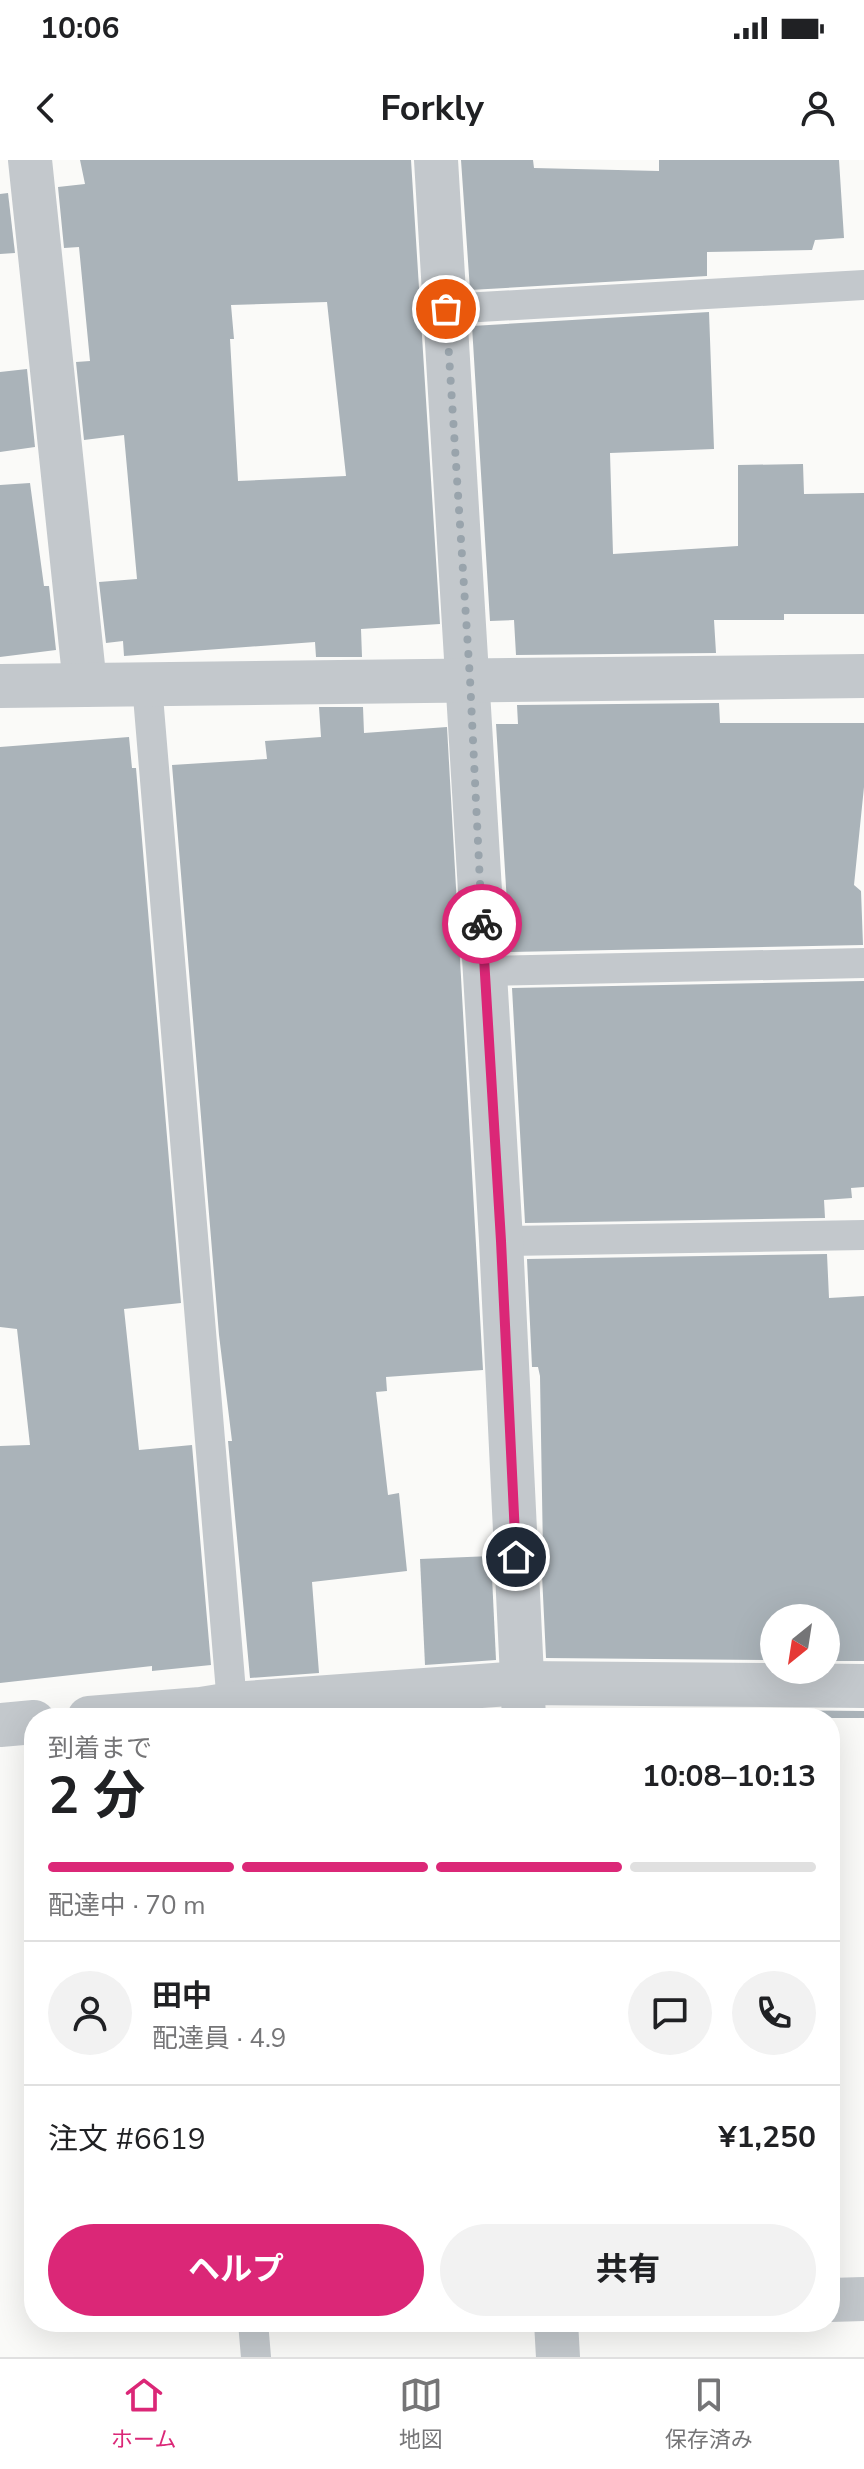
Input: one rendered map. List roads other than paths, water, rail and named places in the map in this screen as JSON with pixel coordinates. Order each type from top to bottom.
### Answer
[{"type":"street","points":[[30,160],[85,685]]},
{"type":"street","points":[[436,160],[470,679],[523,1700]]},
{"type":"street","points":[[0,686],[864,676]]},
{"type":"street","points":[[273,1708],[864,1686]]},
{"type":"street","points":[[0,1725],[24,1723]]},
{"type":"street","points":[[840,2300],[864,2299]]},
{"type":"street","points":[[557,2332],[558,2357]]},
{"type":"lane","points":[[446,309],[864,285]]},
{"type":"lane","points":[[147,684],[211,1708]]},
{"type":"lane","points":[[484,971],[864,963]]},
{"type":"lane","points":[[501,1241],[864,1235]]},
{"type":"lane","points":[[254,2332],[256,2357]]}]
